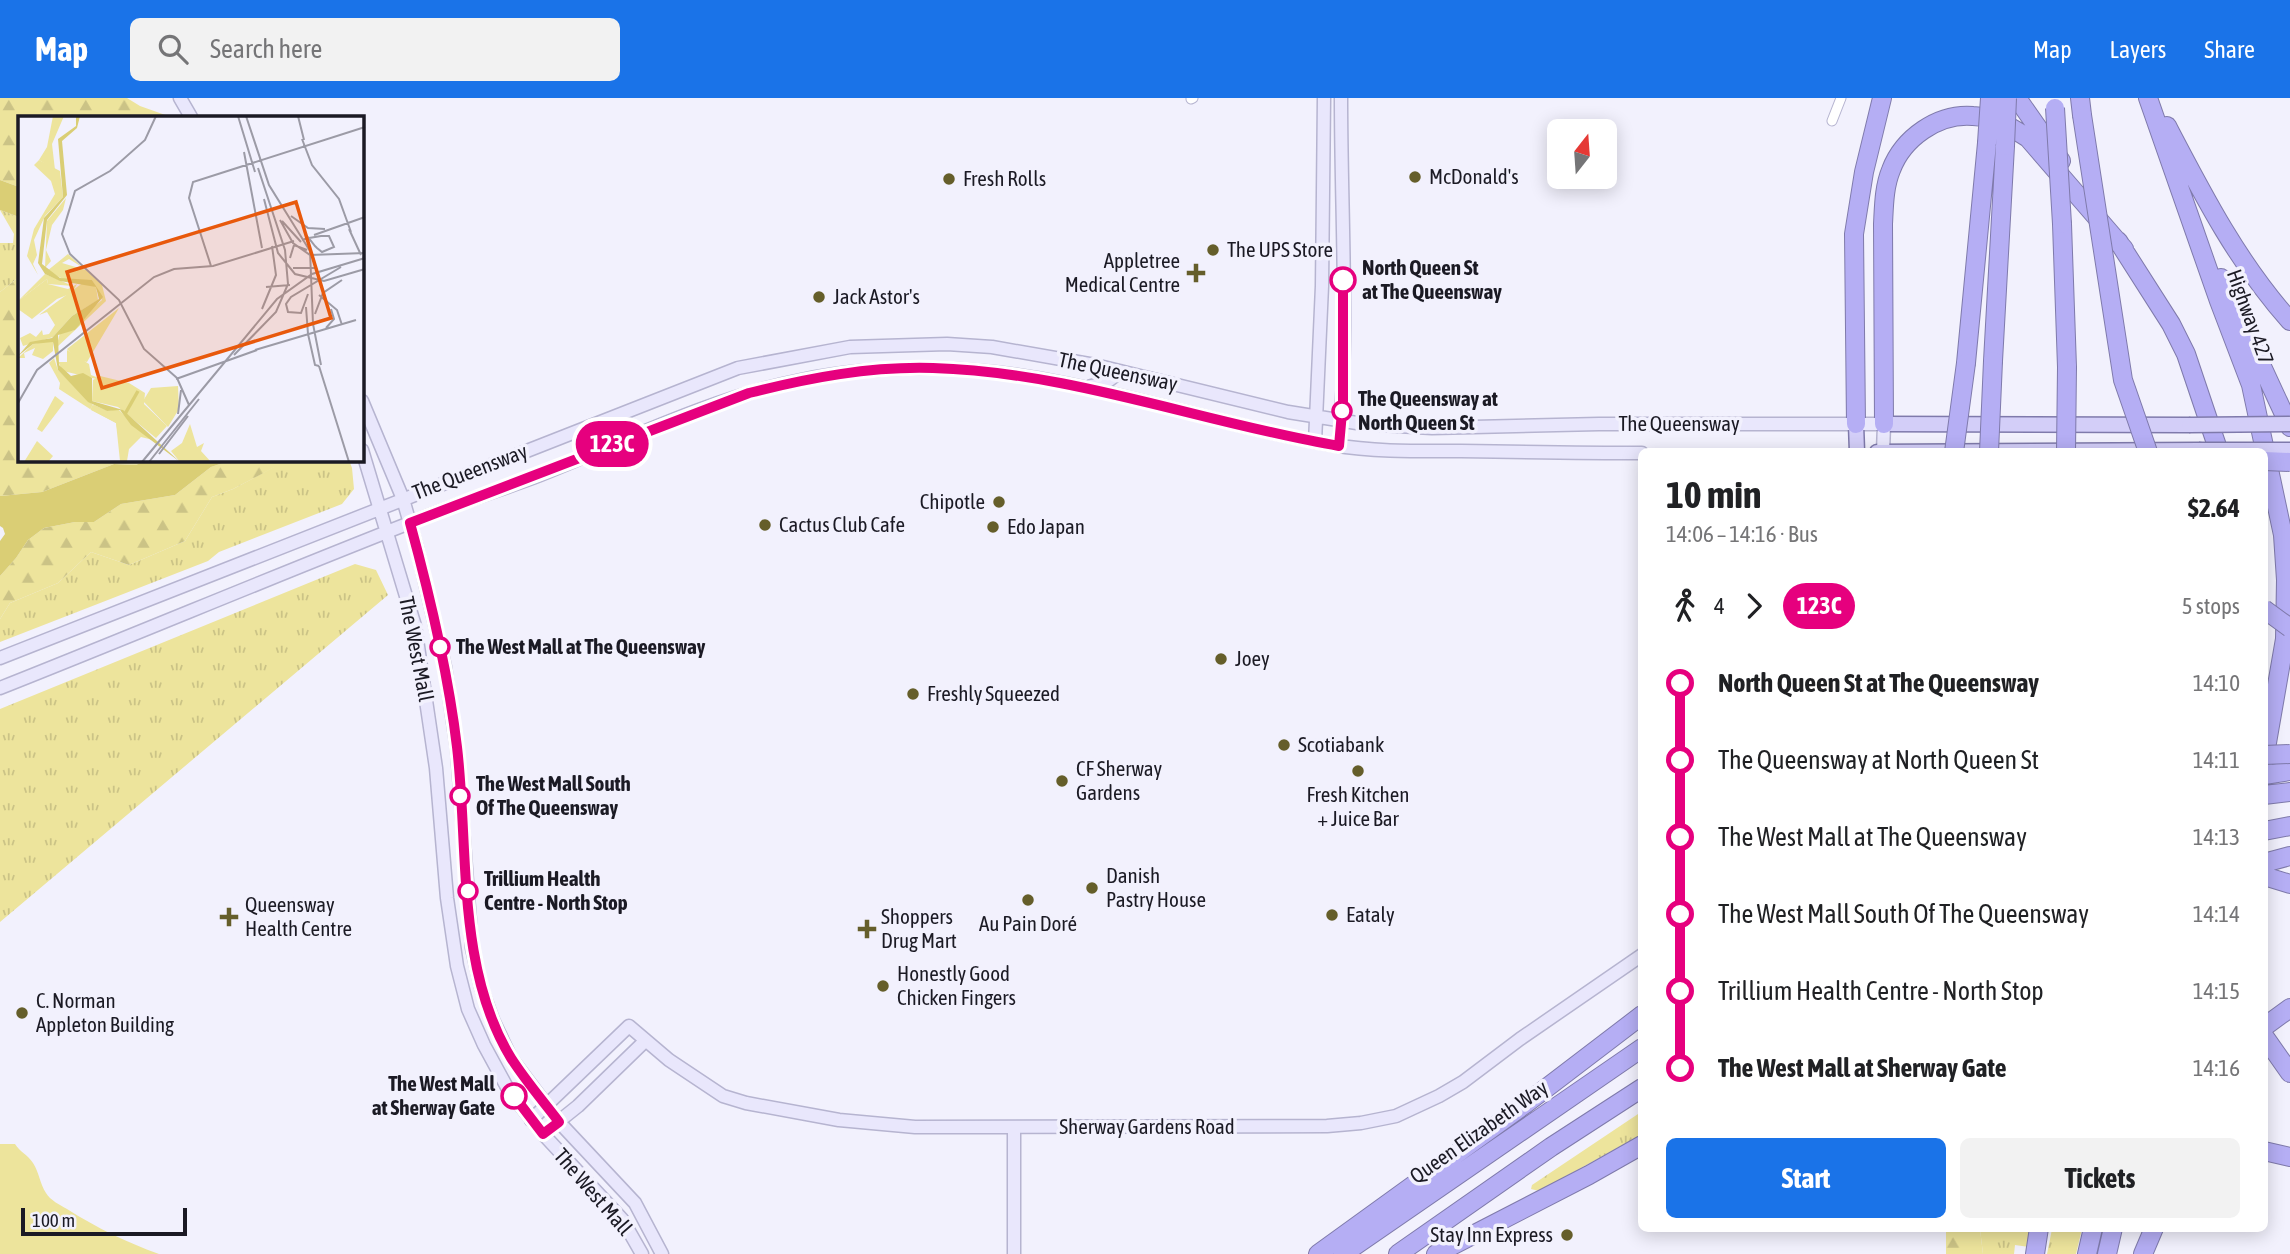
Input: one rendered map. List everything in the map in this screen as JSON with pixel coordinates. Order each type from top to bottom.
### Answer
[{"type":"highway","points":[[1856,424],[1854,234],[1864,172],[1882,98]]},
{"type":"highway","points":[[1989,448],[1996,144],[1990,98]]},
{"type":"highway","points":[[1955,448],[1996,144],[2007,98]]},
{"type":"highway","points":[[2017,98],[2124,249],[2166,314],[2181,344],[2218,448]]},
{"type":"highway","points":[[2150,98],[2178,184],[2290,426]]},
{"type":"highway","points":[[2150,98],[2232,245],[2290,321]]},
{"type":"highway","points":[[2055,103],[2067,367],[2066,448]]},
{"type":"highway","points":[[2081,106],[2123,380],[2147,448]]},
{"type":"highway","points":[[1884,424],[1884,199],[1894,164],[1917,134],[1940,121],[1954,117],[1971,116],[1994,120],[2014,128],[2028,138],[2124,249]]},
{"type":"highway","name":"Highway 427","points":[[2178,184],[2251,386],[2264,448]]},
{"type":"highway","points":[[2268,461],[2290,462]]},
{"type":"highway","name":"Highway 427","points":[[2268,465],[2283,535],[2286,580],[2285,639],[2268,737]]},
{"type":"highway","points":[[2268,612],[2290,628]]},
{"type":"highway","points":[[2268,755],[2290,754]]},
{"type":"highway","points":[[2268,774],[2290,771]]},
{"type":"highway","points":[[2268,795],[2290,792]]},
{"type":"highway","points":[[2268,830],[2290,826]]},
{"type":"highway","points":[[2268,862],[2290,856]]},
{"type":"highway","points":[[2268,877],[2290,884]]},
{"type":"highway","points":[[2268,1024],[2290,1008]]},
{"type":"highway","points":[[1318,1254],[1524,1105],[1638,1018]]},
{"type":"highway","points":[[2268,1042],[2290,1073]]},
{"type":"highway","name":"Queen Elizabeth Way","points":[[1343,1254],[1638,1051]]},
{"type":"highway","points":[[1398,1254],[1551,1147],[1638,1091]]},
{"type":"highway","points":[[1436,1254],[1638,1147]]},
{"type":"highway","points":[[2268,1152],[2290,1157]]},
{"type":"highway","points":[[2035,1254],[2038,1232]]},
{"type":"highway","points":[[2087,1254],[2092,1232]]},
{"type":"highway","points":[[2106,1254],[2112,1232]]},
{"type":"highway","points":[[2134,1254],[2139,1232]]},
{"type":"highway","points":[[2143,1254],[2152,1232]]},
{"type":"main road","points":[[180,98],[190,116]]},
{"type":"main road","points":[[1315,442],[1322,286],[1324,98]]},
{"type":"main road","points":[[1339,446],[1344,337],[1341,98]]},
{"type":"main road","name":"The Queensway","points":[[0,658],[738,368],[810,353],[887,345],[947,344],[992,347],[1120,371],[1288,412],[1363,424],[1432,428],[1599,424],[2290,426]]},
{"type":"main road","name":"The Queensway","points":[[0,688],[387,532],[673,421],[749,393],[838,373],[932,368],[991,372],[1083,387],[1339,446],[1412,451],[1638,453]]},
{"type":"main road","points":[[1083,387],[1099,386],[1120,371]]},
{"type":"main road","name":"The West Mall","points":[[364,406],[410,523],[447,681],[457,749],[472,948],[481,987],[511,1058],[559,1122],[635,1203],[662,1254]]},
{"type":"main road","points":[[1856,424],[1857,448]]},
{"type":"main road","points":[[1883,448],[1884,424]]},
{"type":"main road","points":[[2268,450],[2290,450]]},
{"type":"main road","name":"The West Mall","points":[[364,456],[415,626],[436,768],[447,898],[457,966],[468,1009],[509,1091],[543,1134],[622,1219],[642,1254]]},
{"type":"main road","name":"Sherway Gardens Road","points":[[546,1106],[629,1026],[687,1073],[719,1094],[746,1103],[873,1124],[915,1128],[1014,1128],[1306,1127],[1361,1123],[1396,1116],[1463,1082],[1638,958]]},
{"type":"main road","points":[[543,1134],[645,1041]]},
{"type":"main road","points":[[531,1119],[546,1106]]},
{"type":"main road","points":[[1014,1128],[1014,1254]]},
{"type":"street","points":[[1832,121],[1840,98]]},
{"type":"green space","points":[[0,98],[127,98],[140,106],[168,116],[18,116],[18,187],[0,180]]},
{"type":"green space","points":[[0,210],[18,217],[18,278],[0,292],[0,243],[13,243],[14,234]]},
{"type":"green space","points":[[18,278],[18,462],[142,462],[136,465],[114,464],[42,492],[0,496],[0,292]]},
{"type":"green space","points":[[226,462],[276,462],[275,467],[212,497],[185,541],[129,565],[91,552],[58,583],[10,603],[0,619],[0,576],[28,540],[44,528],[75,522],[94,522],[121,504],[175,495],[211,467]]},
{"type":"green space","points":[[275,462],[350,462],[354,489],[342,504],[219,552],[208,561],[0,642],[0,619],[10,603],[58,583],[91,552],[129,565],[185,541],[212,497],[274,467]]},
{"type":"green space","points":[[355,564],[376,570],[388,595],[0,922],[0,709]]},
{"type":"green space","points":[[1638,1114],[1638,1137],[1539,1191],[1531,1189],[1532,1185]]},
{"type":"green space","points":[[0,1144],[15,1144],[29,1158],[46,1193],[55,1202],[112,1234],[159,1254],[0,1254]]},
{"type":"green space","points":[[1946,1232],[1980,1232],[1983,1254],[1946,1254]]},
{"type":"green space","points":[[1980,1232],[2032,1232],[2029,1247],[2015,1245],[2014,1254],[1983,1254]]},
{"type":"green space","points":[[2051,1232],[2081,1232],[2076,1254],[2047,1254]]},
{"type":"shaded area","points":[[0,180],[18,187],[18,217],[0,210]]},
{"type":"shaded area","points":[[142,462],[226,462],[211,467],[175,495],[121,504],[94,522],[75,522],[44,528],[28,540],[0,576],[0,541],[5,534],[0,526],[0,496],[42,492],[114,464],[136,465]]},
{"type":"bus line","name":"123C","points":[[514,1096],[543,1134],[559,1122],[511,1058],[481,987],[472,948],[457,749],[445,667],[410,523],[749,393],[838,373],[883,369],[932,368],[991,372],[1054,381],[1339,446],[1343,401],[1343,280]]},
{"type":"place","name":"McDonald's","points":[[1415,177]]},
{"type":"place","name":"Fresh Rolls","points":[[949,179]]},
{"type":"place","name":"The UPS Store","points":[[1213,250]]},
{"type":"place","name":"Appletree Medical Centre","points":[[1196,273]]},
{"type":"place","name":"North Queen St at The Queensway","points":[[1343,280]]},
{"type":"place","name":"Jack Astor's","points":[[819,297]]},
{"type":"place","name":"The Queensway at North Queen St","points":[[1342,411]]},
{"type":"place","name":"Chipotle","points":[[999,502]]},
{"type":"place","name":"Cactus Club Cafe","points":[[765,525]]},
{"type":"place","name":"Edo Japan","points":[[993,527]]},
{"type":"place","name":"The West Mall at The Queensway","points":[[440,647]]},
{"type":"place","name":"Joey","points":[[1221,659]]},
{"type":"place","name":"Freshly Squeezed","points":[[913,694]]},
{"type":"place","name":"Scotiabank","points":[[1284,745]]},
{"type":"place","name":"Fresh Kitchen + Juice Bar","points":[[1358,771]]},
{"type":"place","name":"CF Sherway Gardens","points":[[1062,781]]},
{"type":"place","name":"The West Mall South Of The Queensway","points":[[460,796]]},
{"type":"place","name":"Danish Pastry House","points":[[1092,888]]},
{"type":"place","name":"Trillium Health Centre - North Stop","points":[[468,891]]},
{"type":"place","name":"Au Pain Doré","points":[[1028,900]]},
{"type":"place","name":"Eataly","points":[[1332,915]]},
{"type":"place","name":"Queensway Health Centre","points":[[229,917]]},
{"type":"place","name":"Shoppers Drug Mart","points":[[867,929]]},
{"type":"place","name":"Honestly Good Chicken Fingers","points":[[883,986]]},
{"type":"place","name":"C. Norman Appleton Building","points":[[22,1013]]},
{"type":"place","name":"The West Mall at Sherway Gate","points":[[514,1096]]},
{"type":"place","name":"Stay Inn Express","points":[[1567,1235]]}]
